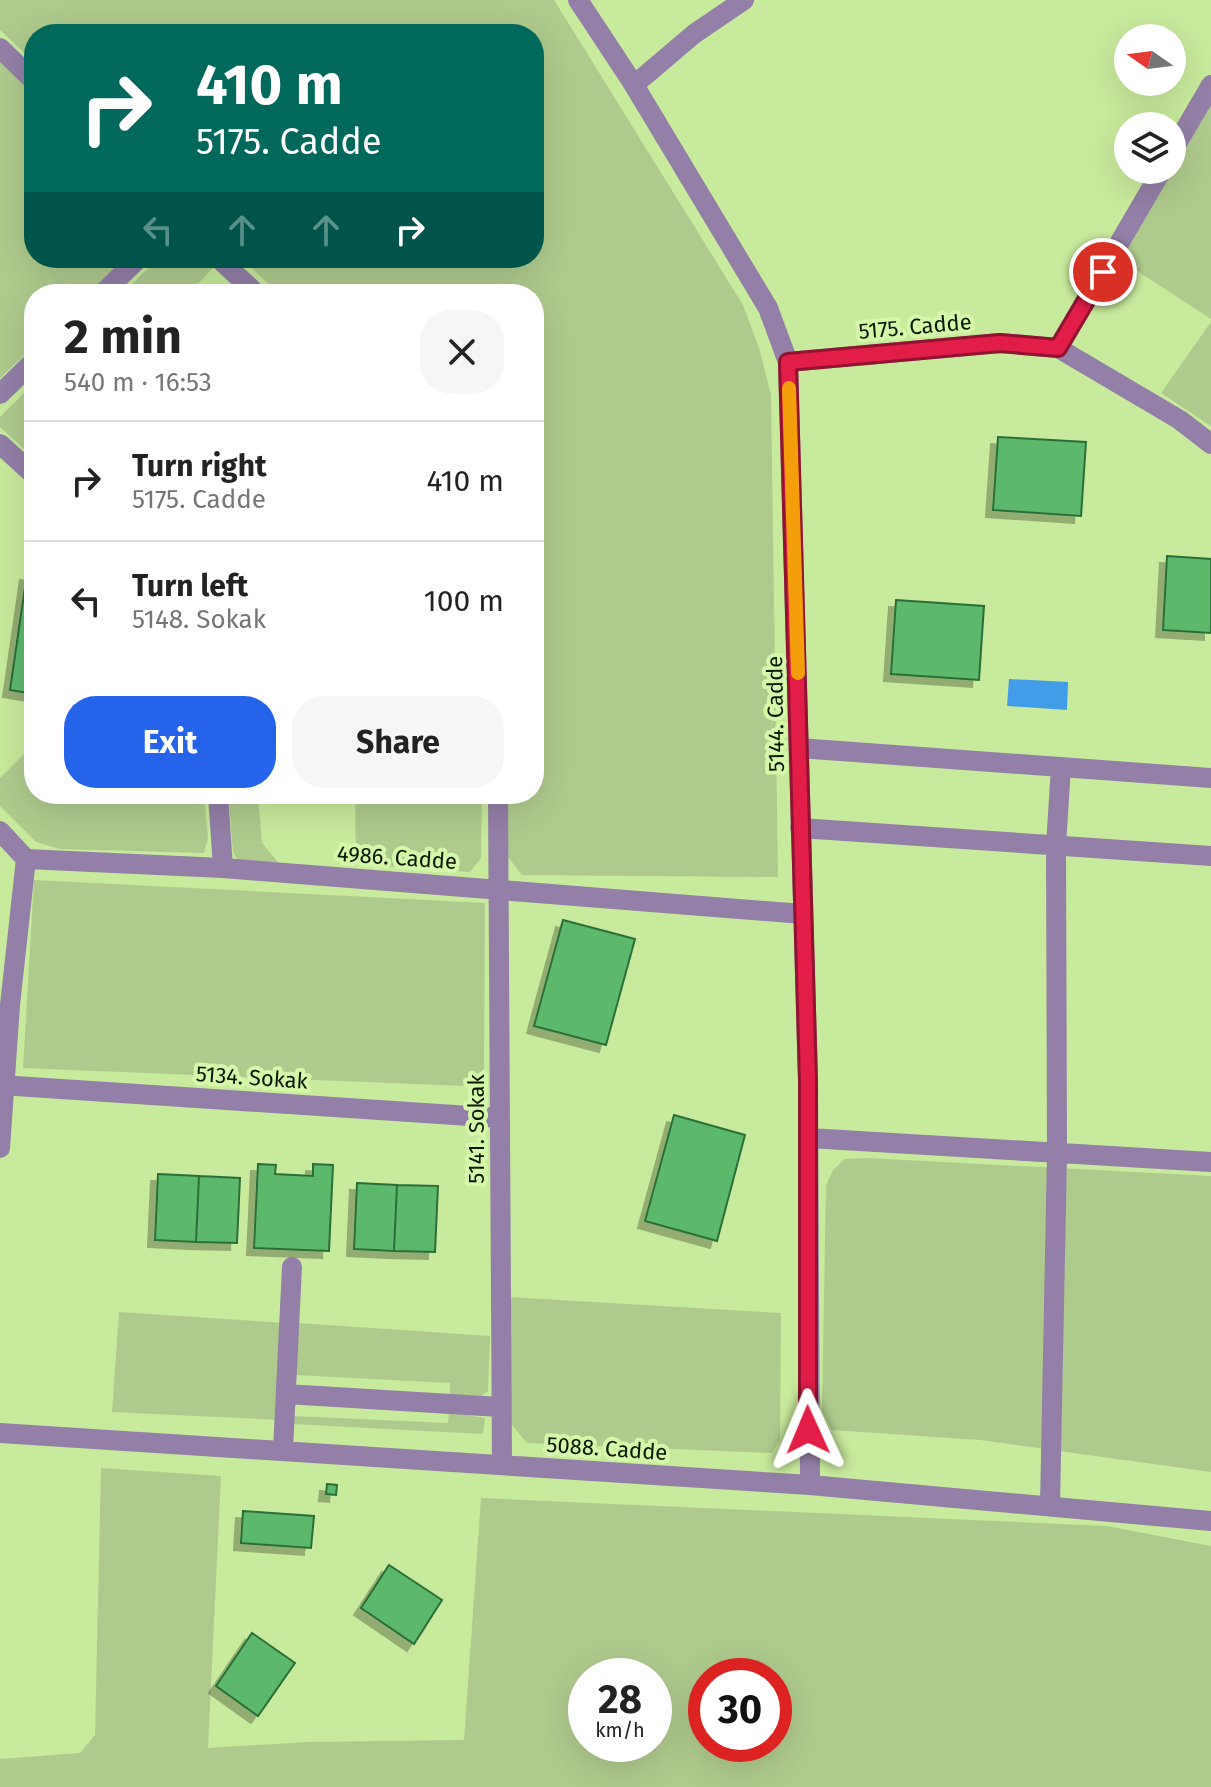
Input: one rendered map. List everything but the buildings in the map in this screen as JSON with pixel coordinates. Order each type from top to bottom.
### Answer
[{"type":"street","name":"5144. Cadde","points":[[578,0],[634,85],[768,308],[788,362],[809,1138],[810,1485]]},
{"type":"street","points":[[634,85],[694,34],[744,0]]},
{"type":"street","points":[[0,48],[24,71]]},
{"type":"street","points":[[1186,128],[1211,85]]},
{"type":"street","points":[[1058,348],[1154,184]]},
{"type":"street","points":[[112,284],[129,268]]},
{"type":"street","points":[[229,268],[246,284]]},
{"type":"street","name":"5175. Cadde","points":[[788,362],[1000,343],[1058,348],[1180,420],[1211,444]]},
{"type":"street","points":[[0,394],[24,371]]},
{"type":"street","points":[[0,444],[24,466]]},
{"type":"street","points":[[799,748],[1211,778]]},
{"type":"street","points":[[1050,1505],[1057,1155],[1056,845],[1061,767]]},
{"type":"street","points":[[219,804],[223,868]]},
{"type":"street","name":"5141. Sokak","points":[[498,804],[502,1465]]},
{"type":"street","points":[[800,828],[1211,856]]},
{"type":"street","points":[[0,831],[26,859],[5,1005],[0,1148]]},
{"type":"street","name":"4986. Cadde","points":[[26,859],[223,868],[803,914]]},
{"type":"street","name":"5134. Sokak","points":[[2,1085],[500,1118]]},
{"type":"street","points":[[809,1138],[1211,1162]]},
{"type":"street","points":[[283,1450],[292,1267]]},
{"type":"street","points":[[286,1394],[500,1407]]},
{"type":"street","name":"5088. Cadde","points":[[0,1433],[810,1485],[1211,1521]]},
{"type":"green space","points":[[0,0],[554,0],[743,305],[760,351],[771,395],[778,877],[522,875],[508,857],[506,804],[544,804],[544,284],[268,284],[252,268],[544,268],[544,24],[24,24],[24,53],[0,30]]},
{"type":"green space","points":[[0,61],[24,85],[24,268],[116,268],[100,284],[24,284],[24,355],[0,378]]},
{"type":"green space","points":[[1211,93],[1211,319],[1119,259],[1160,184],[1186,184],[1186,138]]},
{"type":"green space","points":[[148,268],[213,268],[198,284],[132,284]]},
{"type":"green space","points":[[1211,322],[1211,426],[1161,393]]},
{"type":"green space","points":[[24,393],[24,449],[0,427],[0,417]]},
{"type":"green space","points":[[24,754],[24,804],[205,804],[208,838],[204,853],[60,849],[36,842],[0,806],[0,778]]},
{"type":"green space","points":[[229,804],[259,804],[262,843],[278,862],[238,861],[233,852]]},
{"type":"green space","points":[[355,804],[482,804],[481,858],[470,872],[356,864]]},
{"type":"green space","points":[[34,880],[485,903],[484,1069],[465,1086],[23,1068]]},
{"type":"green space","points":[[845,1159],[1211,1176],[1211,1472],[980,1440],[832,1430],[822,1411],[826,1186],[833,1170]]},
{"type":"green space","points":[[507,1297],[781,1313],[780,1439],[772,1453],[527,1443],[507,1419]]},
{"type":"green space","points":[[119,1312],[285,1323],[281,1420],[112,1412]]},
{"type":"green space","points":[[298,1323],[490,1336],[488,1391],[481,1396],[450,1395],[450,1383],[295,1375]]},
{"type":"green space","points":[[449,1412],[485,1418],[483,1434],[292,1424],[293,1416],[448,1423]]},
{"type":"green space","points":[[101,1468],[221,1476],[208,1748],[307,1742],[464,1740],[481,1498],[1107,1526],[1211,1546],[1211,1787],[0,1787],[0,1759],[80,1753],[95,1735]]},
{"type":"water","points":[[1009,679],[1068,682],[1067,710],[1007,706]]},
{"type":"slow traffic","points":[[789,388],[798,673]]},
{"type":"route","points":[[808,1430],[808,1081],[788,362],[1000,343],[1058,348],[1103,272]]}]
